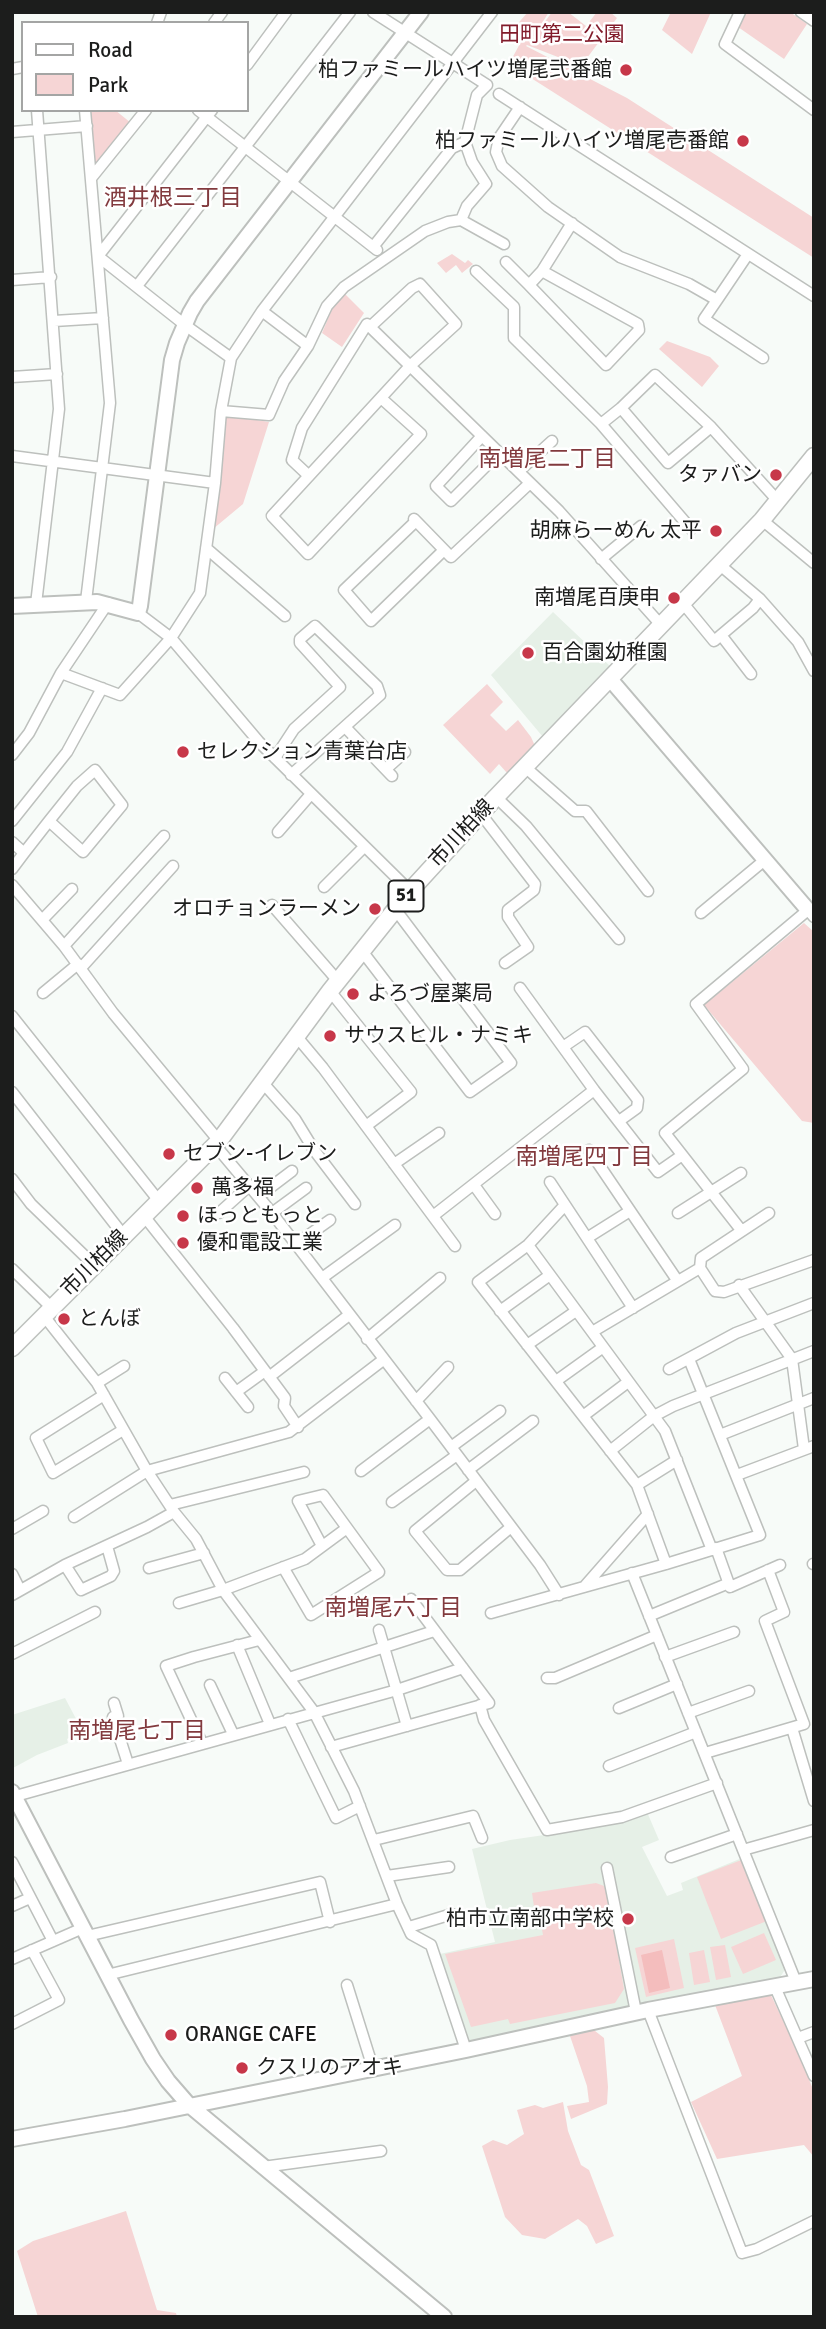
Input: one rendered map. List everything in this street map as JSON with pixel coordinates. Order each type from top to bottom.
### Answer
[{"type":"main road","name":"市川柏線","points":[[14,1341],[48,1312],[217,1143],[334,986],[410,891],[496,797],[762,520],[814,456]]},
{"type":"street","points":[[248,64],[286,12]]},
{"type":"street","points":[[137,286],[350,12]]},
{"type":"street","points":[[373,12],[487,85],[477,95],[465,142],[472,162],[486,184],[467,206],[461,219]]},
{"type":"street","points":[[138,614],[172,360],[185,325],[197,301],[421,12]]},
{"type":"street","points":[[61,673],[120,695],[171,638],[200,593],[215,482],[221,411],[232,358],[262,311],[492,12]]},
{"type":"street","points":[[740,12],[725,44],[814,110]]},
{"type":"street","points":[[801,12],[814,21]]},
{"type":"street","points":[[499,93],[814,296]]},
{"type":"street","points":[[520,107],[499,138],[496,152],[502,166],[548,207],[620,257],[689,284],[717,300]]},
{"type":"street","points":[[36,604],[59,409],[37,112]]},
{"type":"street","points":[[85,112],[110,403],[86,601]]},
{"type":"street","points":[[92,177],[144,112]]},
{"type":"street","points":[[99,256],[210,114],[289,181],[386,256]]},
{"type":"street","points":[[12,132],[87,126]]},
{"type":"street","points":[[373,247],[452,148],[465,142]]},
{"type":"street","points":[[221,411],[269,415],[284,381],[308,346],[327,306],[344,286],[425,231],[461,219],[504,244]]},
{"type":"street","points":[[529,285],[542,271],[572,223]]},
{"type":"street","points":[[748,254],[704,318],[763,358]]},
{"type":"street","points":[[99,256],[185,325],[232,358]]},
{"type":"street","points":[[506,262],[606,365],[639,330],[638,324],[542,271]]},
{"type":"street","points":[[476,271],[514,307],[514,338],[601,424],[691,529]]},
{"type":"street","points":[[12,280],[51,277]]},
{"type":"street","points":[[370,327],[412,288],[420,284],[456,324],[411,365],[272,516],[308,554],[421,434],[381,398]]},
{"type":"street","points":[[262,311],[308,346]]},
{"type":"street","points":[[54,321],[103,318]]},
{"type":"street","points":[[309,476],[292,460],[302,428],[367,324],[559,511],[661,625]]},
{"type":"street","points":[[12,377],[57,374]]},
{"type":"street","points":[[601,424],[655,375],[711,427],[778,501]]},
{"type":"street","points":[[621,408],[668,463],[711,427]]},
{"type":"street","points":[[482,436],[436,486],[451,501],[499,453]]},
{"type":"street","points":[[519,471],[552,442]]},
{"type":"street","points":[[12,456],[215,482]]},
{"type":"street","points":[[444,550],[370,621],[344,590],[415,520],[451,557],[530,483]]},
{"type":"street","points":[[762,520],[811,557]]},
{"type":"street","points":[[601,559],[641,526]]},
{"type":"street","points":[[206,548],[266,592],[285,616]]},
{"type":"street","points":[[720,565],[760,599],[798,642],[814,671]]},
{"type":"street","points":[[682,602],[714,640],[760,599]]},
{"type":"street","points":[[12,606],[86,601],[108,603],[138,614],[171,638],[291,775],[410,891]]},
{"type":"street","points":[[12,755],[29,733],[61,673],[108,603]]},
{"type":"street","points":[[275,758],[294,729],[340,687],[300,643],[300,639],[315,626],[380,692],[379,697],[291,775]]},
{"type":"street","points":[[721,635],[751,674]]},
{"type":"street","points":[[610,679],[811,914],[696,1004],[743,1069],[665,1133],[710,1194],[741,1230]]},
{"type":"street","points":[[12,821],[67,752],[102,688]]},
{"type":"street","points":[[345,727],[389,772],[405,752]]},
{"type":"street","points":[[525,767],[575,811],[586,811],[648,891]]},
{"type":"street","points":[[12,869],[49,821],[77,786],[95,770],[122,805],[83,852],[49,821]]},
{"type":"street","points":[[278,832],[311,794]]},
{"type":"street","points":[[496,797],[533,834],[619,939]]},
{"type":"street","points":[[481,814],[536,884],[534,890],[508,909],[508,916],[528,947],[505,963]]},
{"type":"street","points":[[64,946],[164,836]]},
{"type":"street","points":[[12,842],[24,853]]},
{"type":"street","points":[[324,887],[364,847]]},
{"type":"street","points":[[701,913],[766,859]]},
{"type":"street","points":[[43,993],[79,966],[173,866]]},
{"type":"street","points":[[12,885],[43,919],[113,1013],[296,1244],[540,1565],[558,1595]]},
{"type":"street","points":[[43,919],[72,889]]},
{"type":"street","points":[[272,905],[411,1092],[366,1126]]},
{"type":"street","points":[[362,951],[470,1092],[511,1063],[395,909]]},
{"type":"street","points":[[520,988],[658,1172],[681,1156]]},
{"type":"street","points":[[12,1016],[159,1201]]},
{"type":"street","points":[[563,1047],[584,1032],[638,1100],[637,1108],[618,1121]]},
{"type":"street","points":[[297,1037],[455,1246]]},
{"type":"street","points":[[263,1083],[296,1119],[314,1150],[355,1204]]},
{"type":"street","points":[[433,1216],[594,1090]]},
{"type":"street","points":[[14,1100],[124,1236]]},
{"type":"street","points":[[394,1164],[439,1133]]},
{"type":"street","points":[[589,1150],[677,1280]]},
{"type":"street","points":[[258,1196],[292,1171]]},
{"type":"street","points":[[678,1213],[741,1173]]},
{"type":"street","points":[[12,1179],[32,1204],[94,1265]]},
{"type":"street","points":[[550,1182],[633,1308]]},
{"type":"street","points":[[474,1185],[495,1214]]},
{"type":"street","points":[[219,1213],[250,1186]]},
{"type":"street","points":[[272,1213],[306,1188]]},
{"type":"street","points":[[565,1205],[528,1245],[478,1282],[637,1485],[666,1564]]},
{"type":"street","points":[[587,1238],[630,1211]]},
{"type":"street","points":[[769,1213],[701,1258],[700,1268],[715,1290],[724,1292],[814,1260]]},
{"type":"street","points":[[144,1216],[285,1398],[284,1406],[298,1427]]},
{"type":"street","points":[[296,1244],[330,1220]]},
{"type":"street","points":[[322,1278],[395,1225]]},
{"type":"street","points":[[528,1245],[665,1431],[730,1587],[780,1565]]},
{"type":"street","points":[[592,1332],[700,1268]]},
{"type":"street","points":[[12,1269],[48,1312],[97,1382],[147,1471],[196,1539],[223,1590],[314,1712],[360,1807],[397,1904],[413,1937],[431,1945],[466,2050]]},
{"type":"street","points":[[500,1311],[550,1275]]},
{"type":"street","points":[[367,1339],[440,1278]]},
{"type":"street","points":[[737,1475],[809,1448],[797,1404],[792,1359],[739,1285]]},
{"type":"street","points":[[669,1369],[736,1333],[814,1303]]},
{"type":"street","points":[[527,1345],[576,1311]]},
{"type":"street","points":[[236,1392],[267,1374],[349,1315]]},
{"type":"street","points":[[556,1381],[602,1348]]},
{"type":"street","points":[[610,1451],[654,1416],[703,1393],[814,1351]]},
{"type":"street","points":[[491,1612],[760,1535],[689,1359]]},
{"type":"street","points":[[74,1517],[147,1471],[277,1437],[298,1427],[383,1360]]},
{"type":"street","points":[[97,1382],[124,1366]]},
{"type":"street","points":[[416,1401],[448,1367]]},
{"type":"street","points":[[225,1378],[248,1407]]},
{"type":"street","points":[[583,1416],[628,1382]]},
{"type":"street","points":[[104,1395],[36,1438],[53,1474],[123,1430]]},
{"type":"street","points":[[720,1436],[814,1398]]},
{"type":"street","points":[[391,1502],[500,1411]]},
{"type":"street","points":[[361,1471],[430,1419]]},
{"type":"street","points":[[468,1470],[533,1421]]},
{"type":"street","points":[[637,1485],[677,1460]]},
{"type":"street","points":[[12,1574],[16,1592],[107,1546],[172,1509],[304,1472]]},
{"type":"street","points":[[476,1481],[415,1531],[447,1570],[460,1570],[510,1527]]},
{"type":"street","points":[[283,1567],[311,1615],[379,1572],[323,1495],[298,1501],[322,1546]]},
{"type":"street","points":[[12,1530],[43,1511]]},
{"type":"street","points":[[584,1587],[648,1514]]},
{"type":"street","points":[[179,1603],[223,1590],[304,1559],[347,1528]]},
{"type":"street","points":[[65,1565],[81,1590],[111,1576],[114,1571],[107,1546]]},
{"type":"street","points":[[149,1568],[204,1553]]},
{"type":"street","points":[[705,1753],[804,1724],[765,1621],[784,1612],[768,1570]]},
{"type":"street","points":[[632,1573],[796,1982]]},
{"type":"street","points":[[649,1616],[729,1583]]},
{"type":"street","points":[[331,1747],[489,1703],[411,1599]]},
{"type":"street","points":[[12,1654],[95,1612]]},
{"type":"street","points":[[379,1630],[407,1726]]},
{"type":"street","points":[[289,1678],[434,1631]]},
{"type":"street","points":[[665,1657],[734,1632]]},
{"type":"street","points":[[547,1678],[555,1678],[657,1635]]},
{"type":"street","points":[[202,1743],[166,1666],[259,1640]]},
{"type":"street","points":[[237,1645],[270,1724]]},
{"type":"street","points":[[444,2317],[188,2105],[153,2059],[13,1795],[397,1690],[463,1668]]},
{"type":"street","points":[[619,1708],[677,1684]]},
{"type":"street","points":[[210,1685],[233,1734]]},
{"type":"street","points":[[688,1713],[749,1691]]},
{"type":"street","points":[[114,1703],[118,1716],[113,1717],[128,1764]]},
{"type":"street","points":[[480,1705],[484,1720],[547,1830],[622,1817],[717,1783]]},
{"type":"street","points":[[288,1719],[336,1818],[360,1807]]},
{"type":"street","points":[[792,1728],[814,1801]]},
{"type":"street","points":[[609,1766],[696,1732]]},
{"type":"street","points":[[374,1840],[473,1816],[482,1838]]},
{"type":"street","points":[[744,1850],[814,1830]]},
{"type":"street","points":[[671,1857],[737,1834]]},
{"type":"street","points":[[12,1862],[53,1941]]},
{"type":"street","points":[[387,1875],[450,1867]]},
{"type":"street","points":[[607,1868],[642,2011],[742,2253],[757,2249],[814,2221]]},
{"type":"street","points":[[12,1959],[53,1941],[85,1932],[320,1882],[330,1922]]},
{"type":"street","points":[[12,1906],[30,1898]]},
{"type":"street","points":[[107,1975],[397,1904]]},
{"type":"street","points":[[409,1927],[452,1914]]},
{"type":"street","points":[[12,2024],[59,2000],[32,1950]]},
{"type":"street","points":[[12,2139],[125,2119],[466,2050],[642,2011],[814,1979]]},
{"type":"street","points":[[348,1985],[373,2068]]},
{"type":"street","points":[[775,1987],[814,2076]]},
{"type":"street","points":[[797,2038],[814,2032]]},
{"type":"street","points":[[263,2167],[381,2151]]},
{"type":"shaded area","points":[[553,612],[611,667],[543,737],[491,675]]},
{"type":"shaded area","points":[[65,1698],[82,1730],[67,1739],[68,1743],[13,1768],[12,1715]]},
{"type":"shaded area","name":"柏市立南部中学校","points":[[647,1812],[659,1840],[642,1847],[667,1896],[683,1890],[681,1883],[742,1858],[786,1968],[779,1979],[471,2042],[467,2040],[440,1954],[495,1942],[472,1849],[510,1840],[599,1827]]},
{"type":"shaded area","points":[[662,1950],[670,1988],[649,1993],[641,1955]]},
{"type":"green space","name":"田町第二公園","points":[[528,12],[549,12],[530,42],[552,12],[568,12],[586,26],[597,12],[610,12],[617,18],[581,66],[526,46],[627,98],[814,218],[814,258],[509,64],[523,38],[513,29]]},
{"type":"green space","points":[[671,12],[711,12],[692,54],[662,30]]},
{"type":"green space","points":[[744,12],[790,12],[807,24],[784,59],[738,27]]},
{"type":"green space","points":[[88,112],[117,112],[131,123],[98,167],[93,166]]},
{"type":"green space","points":[[452,254],[465,263],[468,260],[473,264],[462,273],[456,265],[446,273],[437,263]]},
{"type":"green space","points":[[345,294],[364,313],[342,347],[322,333],[332,309]]},
{"type":"green space","points":[[667,341],[710,357],[719,366],[702,387],[659,349]]},
{"type":"green space","points":[[227,415],[269,422],[243,504],[213,529],[225,418]]},
{"type":"green space","points":[[487,684],[503,702],[490,715],[506,731],[518,720],[535,746],[507,773],[499,764],[490,774],[443,725]]},
{"type":"green space","points":[[804,923],[814,932],[814,1123],[802,1121],[704,1005]]},
{"type":"green space","points":[[744,1859],[767,1921],[721,1939],[697,1877]]},
{"type":"green space","points":[[596,1883],[604,1886],[607,1892],[624,1989],[615,2003],[510,2024],[508,2019],[471,2027],[445,1954],[543,1935],[538,1907],[534,1907],[532,1893]]},
{"type":"green space","points":[[764,1933],[776,1960],[743,1974],[731,1947]]},
{"type":"green space","points":[[674,1939],[684,1988],[646,1997],[635,1948]]},
{"type":"green space","points":[[725,1945],[731,1977],[716,1980],[710,1947]]},
{"type":"green space","points":[[704,1950],[710,1982],[694,1985],[689,1953]]},
{"type":"green space","points":[[770,1993],[814,2092],[814,2157],[804,2145],[717,2159],[691,2102],[742,2076],[715,2005]]},
{"type":"green space","points":[[590,2027],[604,2038],[607,2104],[571,2119],[567,2106],[589,2102],[587,2086],[570,2036]]},
{"type":"green space","points":[[563,2102],[568,2131],[581,2165],[589,2170],[614,2236],[596,2244],[587,2226],[578,2219],[545,2239],[522,2235],[505,2217],[482,2146],[493,2140],[507,2145],[524,2134],[517,2110],[535,2105],[543,2108]]},
{"type":"green space","points":[[126,2211],[157,2310],[176,2313],[177,2317],[38,2317],[17,2251],[33,2241]]},
{"type":"place","name":"柏ファミールハイツ増尾弐番館","points":[[626,70]]},
{"type":"place","name":"柏ファミールハイツ増尾壱番館","points":[[743,141]]},
{"type":"place","name":"タァバン","points":[[776,475]]},
{"type":"place","name":"胡麻らーめん 太平","points":[[716,531]]},
{"type":"place","name":"南増尾百庚申","points":[[674,598]]},
{"type":"place","name":"百合園幼稚園","points":[[528,653]]},
{"type":"place","name":"セレクション青葉台店","points":[[183,752]]},
{"type":"place","name":"オロチョンラーメン","points":[[375,909]]},
{"type":"place","name":"よろづ屋薬局","points":[[353,994]]},
{"type":"place","name":"サウスヒル・ナミキ","points":[[330,1036]]},
{"type":"place","name":"セブン-イレブン","points":[[169,1154]]},
{"type":"place","name":"萬多福","points":[[197,1188]]},
{"type":"place","name":"ほっともっと","points":[[183,1216]]},
{"type":"place","name":"優和電設工業","points":[[183,1243]]},
{"type":"place","name":"とんぼ","points":[[64,1319]]},
{"type":"place","name":"柏市立南部中学校","points":[[628,1919]]},
{"type":"place","name":"ORANGE CAFE","points":[[171,2035]]},
{"type":"place","name":"クスリのアオキ","points":[[242,2068]]},
{"type":"district","name":"酒井根三丁目","points":[[173,199]]},
{"type":"district","name":"南増尾二丁目","points":[[547,460]]},
{"type":"district","name":"南増尾四丁目","points":[[584,1158]]},
{"type":"district","name":"南増尾六丁目","points":[[393,1609]]},
{"type":"district","name":"南増尾七丁目","points":[[137,1732]]}]
